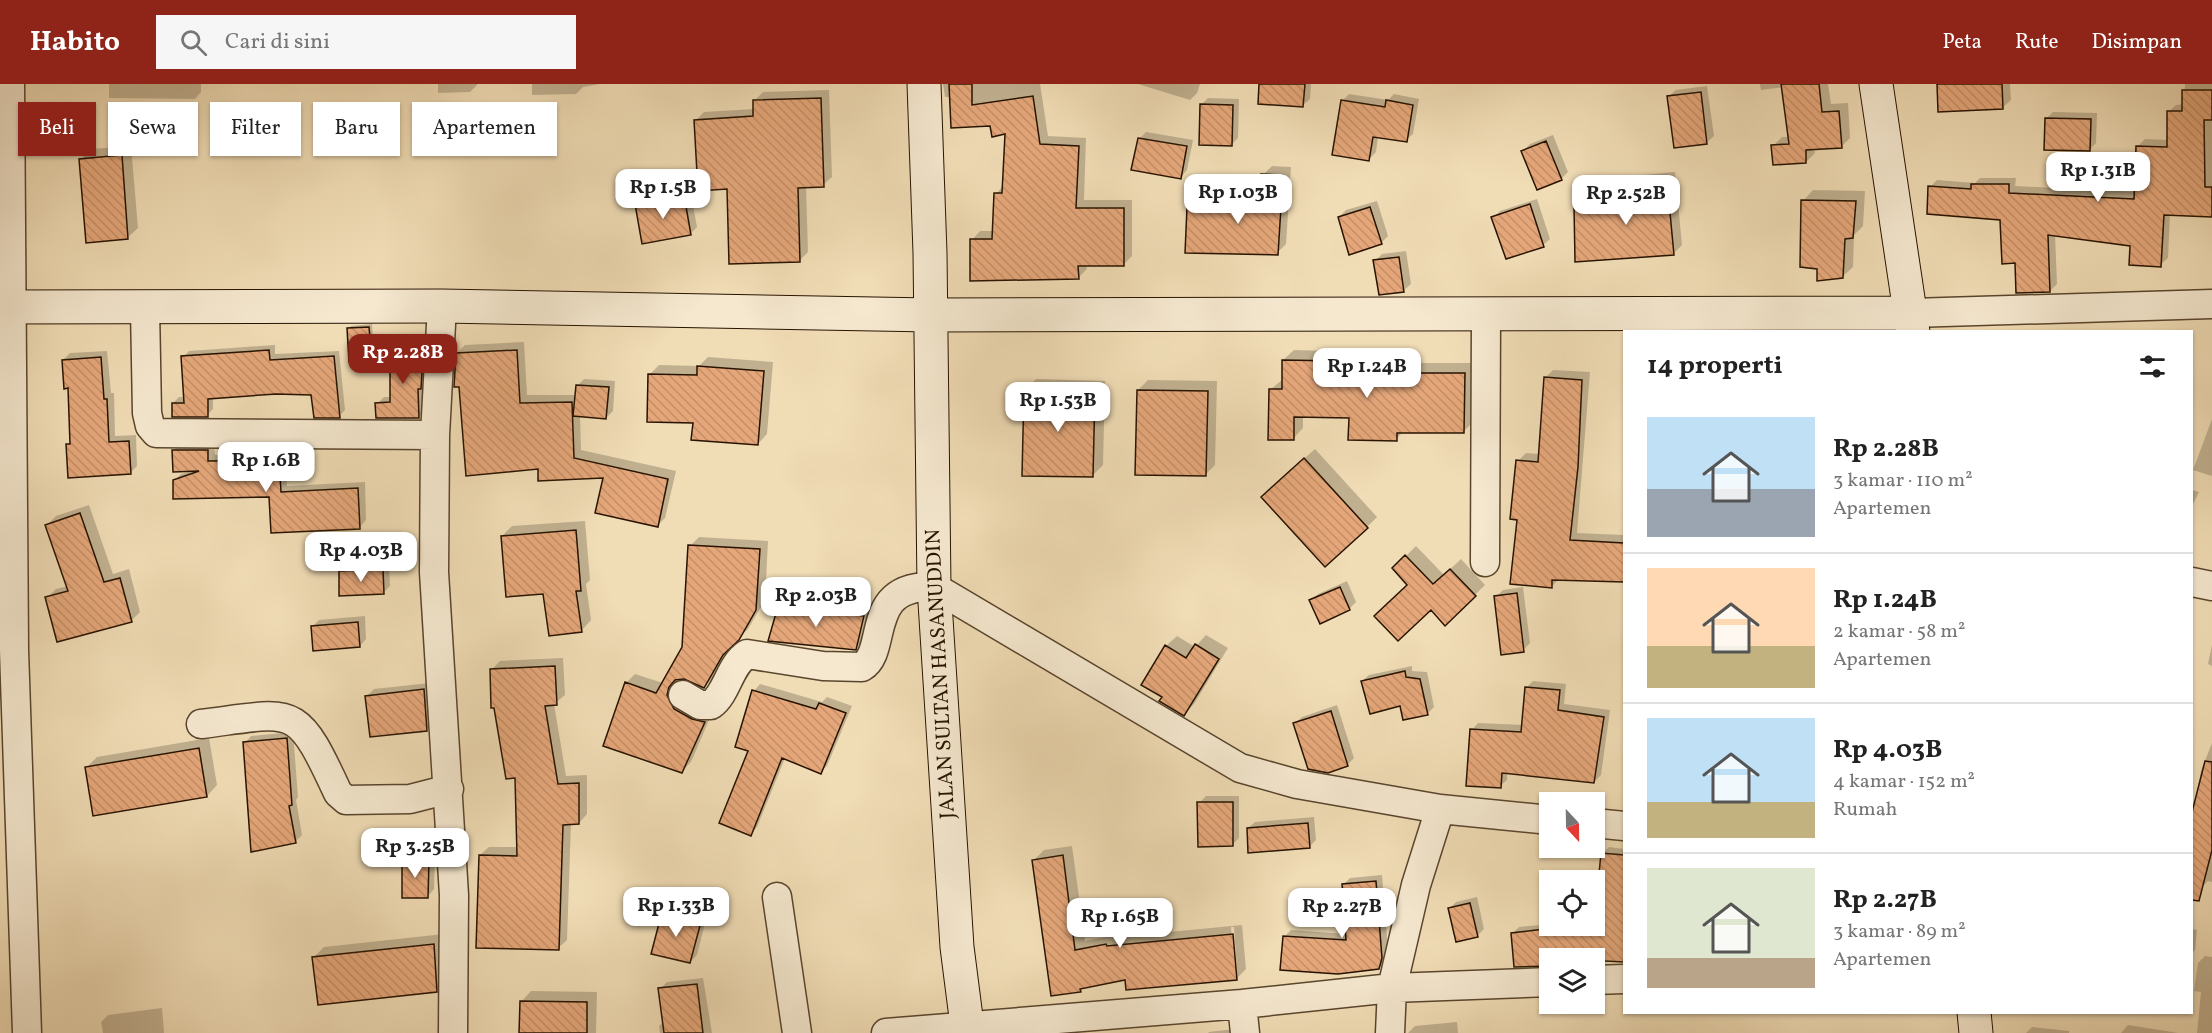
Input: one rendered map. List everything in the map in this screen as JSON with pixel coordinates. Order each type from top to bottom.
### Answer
[{"type":"street","points":[[10,84],[6,307],[14,650],[27,1033]]},
{"type":"street","name":"JALAN SULTAN HASANUDDIN","points":[[924,84],[931,315],[934,587],[957,947],[968,1030]]},
{"type":"street","points":[[1876,84],[1912,322]]},
{"type":"street","points":[[6,307],[145,309],[442,306],[931,315],[1486,315],[1666,323],[1912,322],[2212,304]]},
{"type":"street","points":[[442,306],[435,435],[435,627],[449,789],[454,895],[453,1033]]},
{"type":"street","points":[[145,309],[147,413],[150,426],[156,433],[435,435]]},
{"type":"street","points":[[1485,562],[1486,315]]},
{"type":"street","points":[[2193,582],[2212,586]]},
{"type":"street","points":[[683,694],[700,705],[711,705],[722,694],[738,663],[747,654],[823,666],[862,667],[872,654],[878,624],[886,608],[911,589],[934,587],[1240,768],[1297,784],[1440,809],[1539,819]]},
{"type":"street","points":[[201,724],[269,716],[290,718],[308,733],[338,793],[346,800],[410,799],[449,789]]},
{"type":"street","points":[[1390,1033],[1392,988],[1416,885],[1440,809]]},
{"type":"street","points":[[1605,824],[1623,826]]},
{"type":"street","points":[[777,897],[797,1033]]},
{"type":"street","points":[[1605,980],[1623,979]]},
{"type":"street","points":[[886,1033],[1112,1024],[1242,1004],[1392,988],[1539,982]]},
{"type":"street","points":[[1242,1004],[1245,1033]]},
{"type":"building","points":[[949,84],[972,84],[972,105],[1033,96],[1040,144],[1079,146],[1076,208],[1124,208],[1124,266],[1078,266],[1079,279],[970,281],[970,239],[992,239],[994,193],[1002,193],[1005,134],[992,137],[990,126],[951,128]]},
{"type":"building","points":[[1259,84],[1305,84],[1303,107],[1258,104]]},
{"type":"building","points":[[1781,84],[1819,84],[1822,112],[1839,111],[1842,148],[1806,150],[1806,163],[1773,165],[1771,145],[1789,144]]},
{"type":"building","points":[[1937,84],[2002,84],[2003,109],[1938,112]]},
{"type":"building","points":[[2182,90],[2212,90],[2212,120],[2204,120],[2205,187],[2212,187],[2212,217],[2164,215],[2161,267],[2129,265],[2130,246],[2048,235],[2050,292],[2016,293],[2015,263],[2002,264],[2000,220],[1927,214],[1928,186],[1971,189],[1971,184],[2009,184],[2009,193],[2134,199],[2136,146],[2167,147],[2167,111],[2182,111]]},
{"type":"building","points":[[1701,92],[1707,144],[1674,148],[1667,96]]},
{"type":"building","points":[[821,98],[824,187],[798,188],[800,262],[729,264],[727,189],[698,191],[694,120],[753,116],[753,100]]},
{"type":"building","points":[[1341,100],[1385,107],[1386,100],[1413,105],[1407,142],[1373,137],[1369,161],[1332,155]]},
{"type":"building","points":[[1200,104],[1233,105],[1232,146],[1199,145]]},
{"type":"building","points":[[2045,118],[2091,119],[2090,151],[2044,150]]},
{"type":"building","points":[[1138,138],[1187,146],[1181,179],[1131,170]]},
{"type":"building","points":[[1546,141],[1562,180],[1537,190],[1521,151]]},
{"type":"building","points":[[122,156],[128,239],[86,243],[79,159]]},
{"type":"building","points":[[1261,174],[1283,175],[1278,255],[1185,253],[1187,207],[1259,207]]},
{"type":"building","points":[[1667,181],[1674,255],[1575,262],[1574,207],[1624,206],[1622,185]]},
{"type":"building","points":[[684,195],[691,235],[642,244],[635,204]]},
{"type":"building","points":[[1801,200],[1856,201],[1853,238],[1845,239],[1843,278],[1817,281],[1817,269],[1800,267]]},
{"type":"building","points":[[1530,204],[1544,247],[1506,259],[1491,217]]},
{"type":"building","points":[[1370,207],[1382,244],[1349,255],[1338,217]]},
{"type":"building","points":[[1399,257],[1404,292],[1379,295],[1373,260]]},
{"type":"building","points":[[369,327],[372,360],[349,362],[347,328]]},
{"type":"building","points":[[390,348],[417,348],[417,355],[423,355],[421,389],[418,389],[419,418],[376,418],[375,403],[390,402]]},
{"type":"building","points":[[269,350],[270,360],[334,356],[340,418],[314,418],[311,395],[276,394],[208,399],[208,417],[172,417],[172,403],[184,403],[181,356]]},
{"type":"building","points":[[517,350],[520,403],[572,402],[574,458],[668,479],[658,527],[595,513],[603,478],[538,481],[538,469],[466,476],[459,387],[454,387],[456,353]]},
{"type":"building","points":[[101,357],[104,399],[107,399],[109,442],[129,441],[131,474],[68,478],[66,444],[70,444],[68,388],[64,389],[62,360]]},
{"type":"building","points":[[1282,360],[1397,362],[1397,373],[1465,373],[1464,433],[1397,433],[1397,441],[1348,440],[1349,418],[1294,417],[1294,440],[1268,440],[1269,389],[1282,389]]},
{"type":"building","points":[[697,366],[764,371],[758,445],[691,440],[693,423],[647,422],[648,374],[697,375]]},
{"type":"building","points":[[1544,377],[1582,380],[1578,467],[1570,540],[1623,543],[1623,582],[1552,580],[1552,588],[1510,584],[1517,520],[1510,519],[1516,460],[1538,462]]},
{"type":"building","points":[[576,385],[609,387],[606,419],[573,416]]},
{"type":"building","points":[[1024,389],[1095,390],[1093,477],[1022,476]]},
{"type":"building","points":[[1137,390],[1208,391],[1206,476],[1135,475]]},
{"type":"building","points":[[172,450],[208,450],[208,461],[279,460],[281,492],[358,488],[360,529],[271,533],[269,497],[173,499],[173,480],[199,471],[173,472]]},
{"type":"building","points":[[1304,458],[1368,528],[1325,567],[1261,497]]},
{"type":"building","points":[[80,513],[104,582],[120,578],[132,622],[57,642],[45,597],[68,591],[45,525]]},
{"type":"building","points":[[576,530],[581,591],[576,591],[582,632],[549,636],[543,594],[506,597],[501,536]]},
{"type":"building","points":[[688,545],[760,549],[756,610],[739,640],[723,655],[704,688],[684,679],[675,680],[669,687],[667,695],[674,709],[692,719],[705,722],[682,773],[603,746],[625,682],[656,693],[682,647]]},
{"type":"building","points":[[1405,555],[1433,584],[1450,569],[1476,596],[1445,626],[1431,610],[1398,641],[1374,616],[1407,585],[1392,568]]},
{"type":"building","points":[[383,569],[384,594],[339,596],[339,571]]},
{"type":"building","points":[[1340,587],[1350,610],[1320,624],[1309,600]]},
{"type":"building","points":[[1517,593],[1524,652],[1501,655],[1494,596]]},
{"type":"building","points":[[778,606],[864,616],[856,650],[768,641]]},
{"type":"building","points":[[358,622],[360,647],[313,651],[311,626]]},
{"type":"building","points":[[1195,644],[1219,659],[1184,716],[1159,701],[1162,697],[1141,685],[1165,645],[1186,658]]},
{"type":"building","points":[[555,666],[557,705],[545,706],[558,784],[579,783],[579,824],[563,825],[559,950],[476,948],[479,855],[517,856],[515,778],[506,779],[494,708],[491,708],[490,669]]},
{"type":"building","points":[[1405,671],[1406,677],[1420,679],[1428,715],[1403,720],[1400,706],[1370,714],[1361,681]]},
{"type":"building","points":[[1525,687],[1560,690],[1558,710],[1604,717],[1594,783],[1502,773],[1501,788],[1466,786],[1470,729],[1521,732]]},
{"type":"building","points":[[424,689],[427,731],[370,737],[365,696]]},
{"type":"building","points":[[752,690],[816,709],[819,703],[846,713],[821,774],[782,758],[751,836],[719,823],[748,751],[735,747]]},
{"type":"building","points":[[1331,711],[1348,766],[1328,773],[1308,769],[1293,723]]},
{"type":"building","points":[[287,738],[292,805],[289,806],[296,843],[251,852],[243,742]]},
{"type":"building","points":[[199,748],[207,797],[93,816],[85,767]]},
{"type":"building","points":[[2205,761],[2212,762],[2212,850],[2199,901],[2193,900],[2193,808]]},
{"type":"building","points":[[1197,802],[1233,802],[1233,846],[1198,847]]},
{"type":"building","points":[[1308,823],[1310,848],[1248,853],[1247,828]]},
{"type":"building","points":[[1605,853],[1623,855],[1623,962],[1605,961],[1605,948],[1539,948],[1539,966],[1514,967],[1511,933],[1539,930],[1539,936],[1605,936],[1605,870],[1599,870],[1601,858],[1605,858]]},
{"type":"building","points":[[1063,855],[1075,950],[1106,944],[1107,946],[1233,934],[1237,980],[1126,990],[1125,980],[1080,989],[1081,992],[1051,996],[1032,860]]},
{"type":"building","points":[[402,860],[429,860],[428,898],[402,898]]},
{"type":"building","points":[[1376,881],[1382,958],[1379,969],[1338,974],[1280,970],[1283,936],[1346,940],[1342,884]]},
{"type":"building","points":[[1470,903],[1478,937],[1456,942],[1448,908]]},
{"type":"building","points":[[662,912],[701,922],[690,963],[651,954]]},
{"type":"building","points":[[434,944],[437,992],[318,1005],[312,957]]},
{"type":"building","points":[[697,984],[703,1033],[664,1033],[658,988]]},
{"type":"building","points":[[520,1001],[587,1002],[587,1033],[519,1033]]}]
